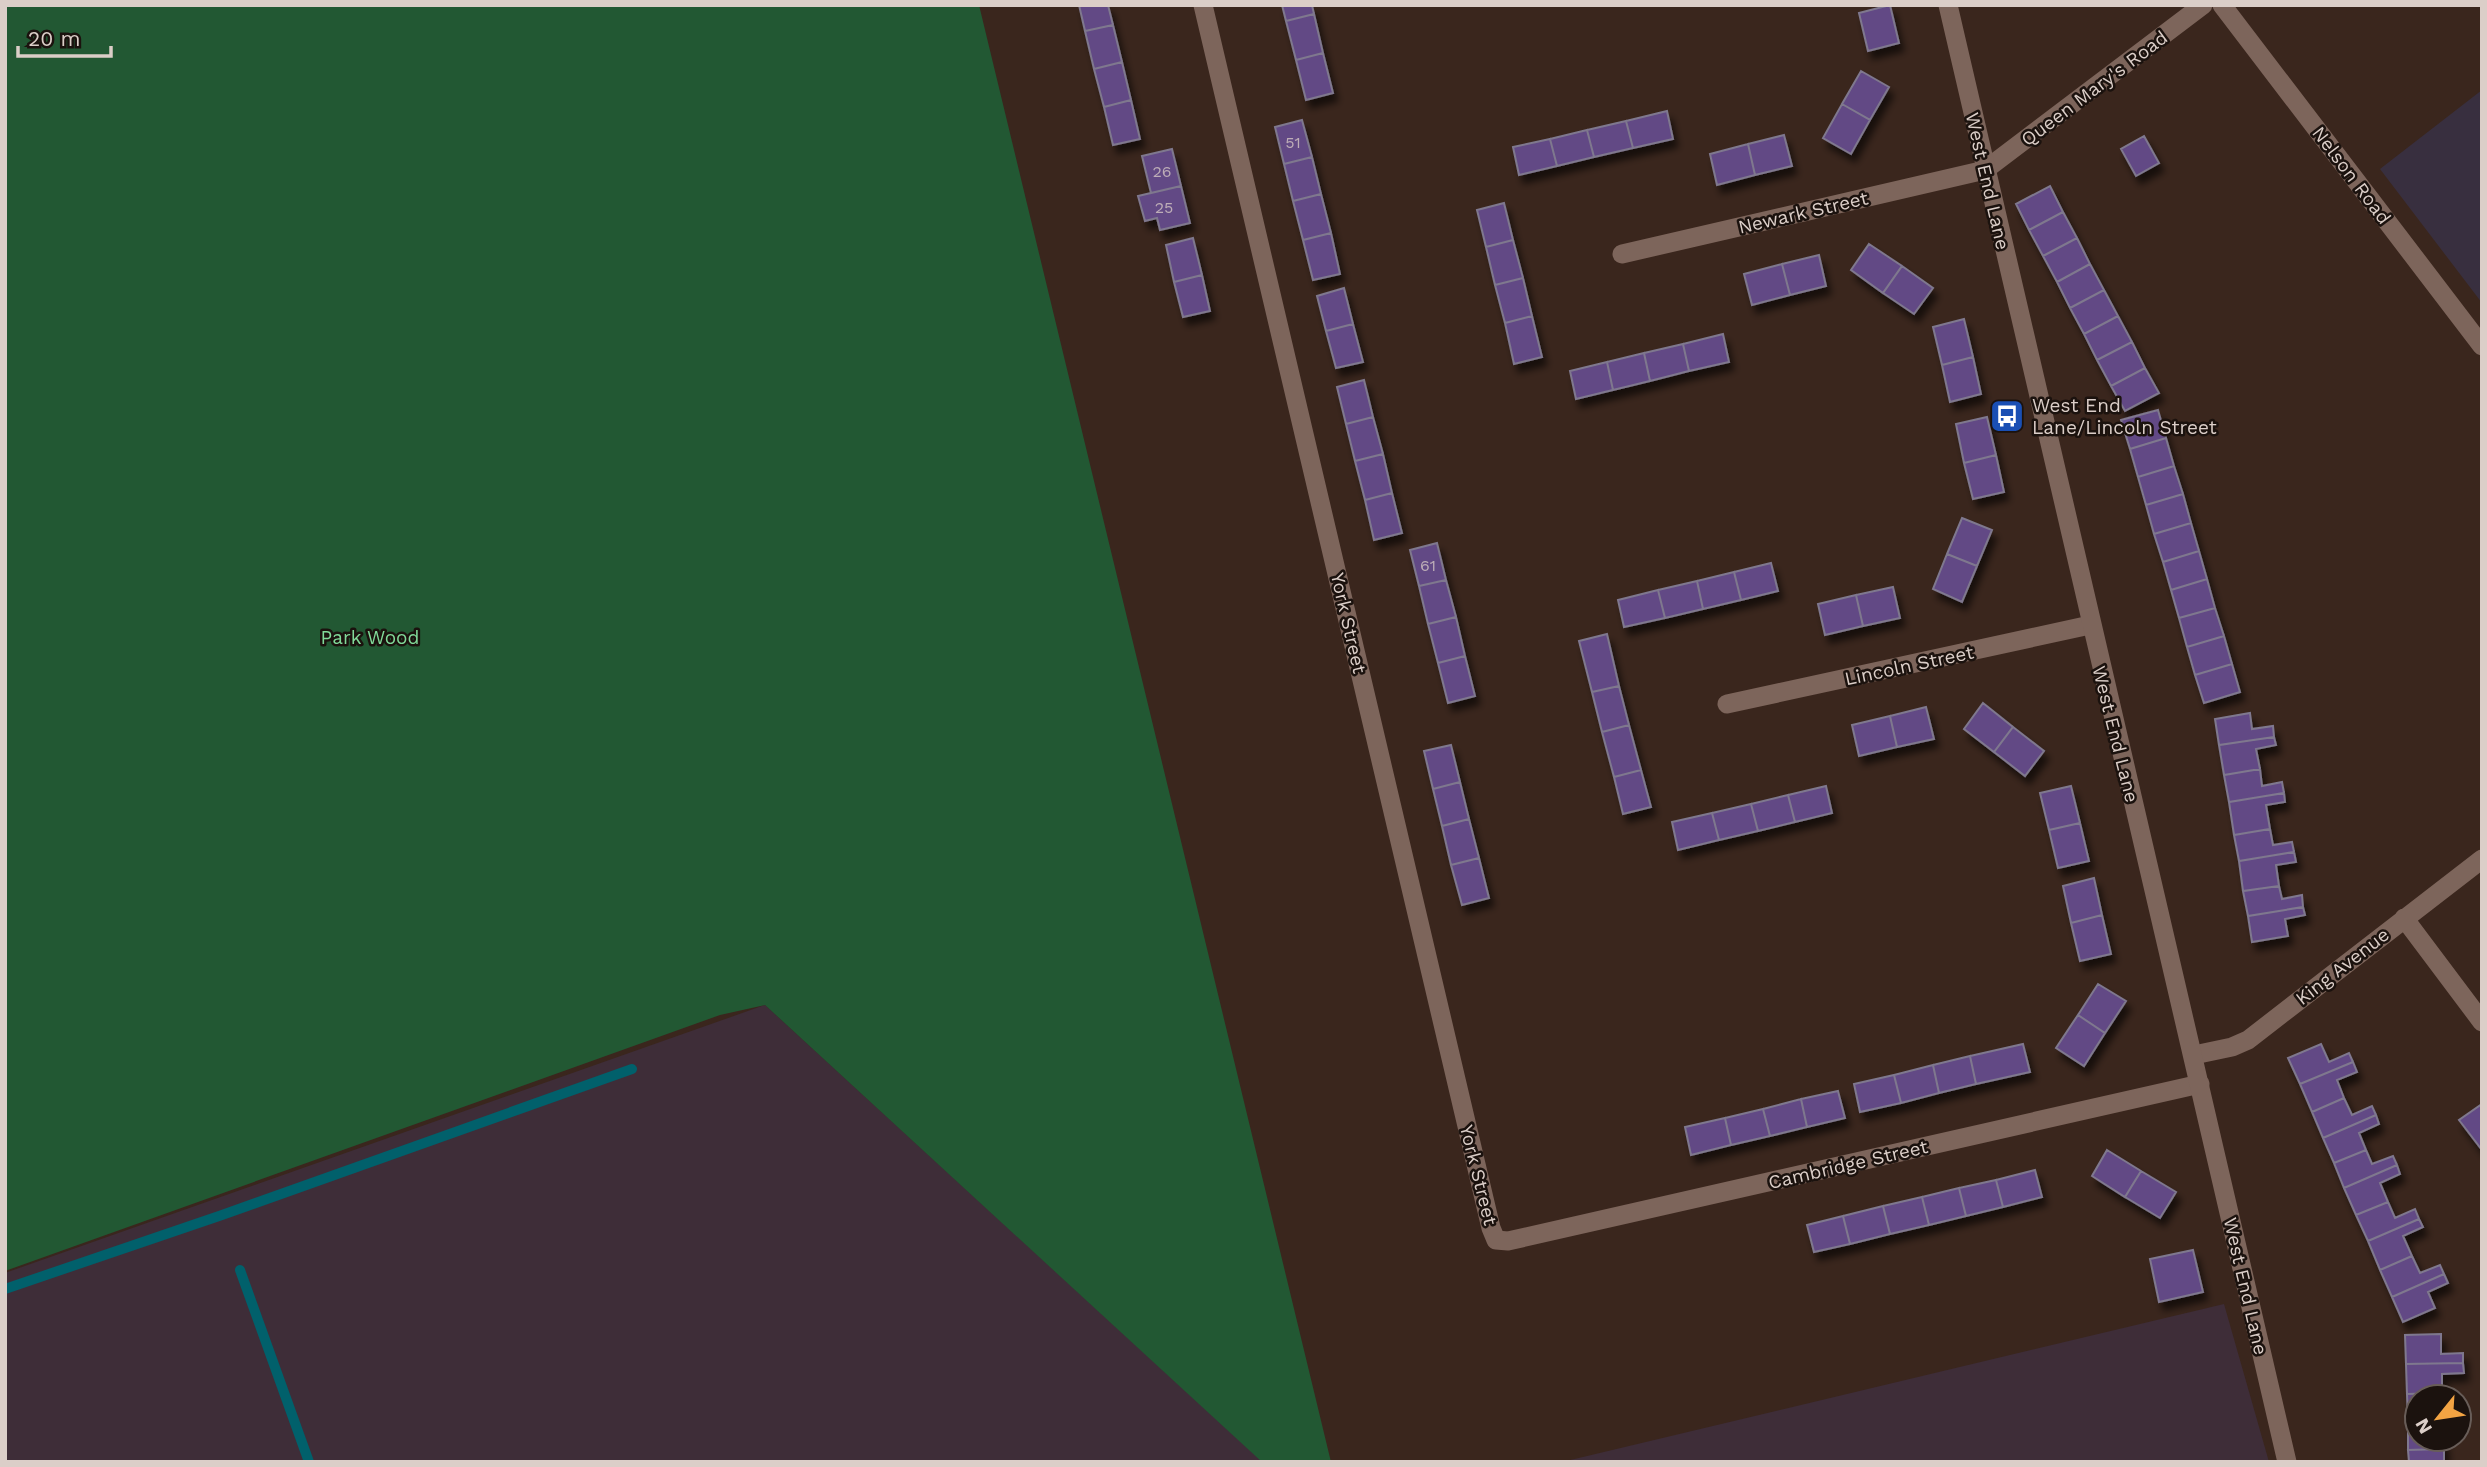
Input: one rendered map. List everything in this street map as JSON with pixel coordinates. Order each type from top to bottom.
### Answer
[{"type":"street","name":"York Street","points":[[1203,5],[1496,1240]]},
{"type":"street","name":"West End Lane","points":[[1948,5],[2090,625],[2194,1055],[2287,1462]]},
{"type":"street","name":"Queen Mary's Road","points":[[1985,170],[2203,5]]},
{"type":"street","name":"Nelson Road","points":[[2222,5],[2482,346]]},
{"type":"street","name":"Newark Street","points":[[1622,254],[1985,170]]},
{"type":"street","name":"Lincoln Street","points":[[1727,704],[2090,625]]},
{"type":"street","name":"King Avenue","points":[[2194,1055],[2232,1047],[2248,1040],[2482,859]]},
{"type":"street","points":[[2404,918],[2482,1022]]},
{"type":"street","name":"Cambridge Street","points":[[1496,1240],[1508,1241],[2200,1084]]},
{"type":"shaded area","points":[[2482,90],[2482,303],[2380,169]]},
{"type":"shaded area","points":[[765,1005],[1263,1462],[5,1462],[5,1273]]},
{"type":"shaded area","points":[[2224,1304],[2269,1462],[1562,1462]]},
{"type":"green space","name":"Park Wood","points":[[5,5],[979,5],[1331,1462],[1262,1462],[765,1005],[720,1015],[5,1271]]},
{"type":"building","points":[[1079,5],[1108,5],[1113,25],[1085,31]]},
{"type":"building","points":[[1282,5],[1312,5],[1314,14],[1286,21]]},
{"type":"building","points":[[1890,5],[1899,43],[1868,51],[1859,13]]},
{"type":"building","points":[[1314,14],[1323,53],[1296,60],[1286,21]]},
{"type":"building","points":[[1113,25],[1122,62],[1094,69],[1085,31]]},
{"type":"building","points":[[1323,53],[1333,93],[1306,100],[1296,60]]},
{"type":"building","points":[[1122,62],[1131,100],[1104,107],[1094,69]]},
{"type":"building","points":[[1861,71],[1889,87],[1870,120],[1842,104]]},
{"type":"building","points":[[1131,100],[1140,139],[1113,145],[1104,107]]},
{"type":"building","points":[[1842,104],[1870,120],[1851,154],[1823,138]]},
{"type":"building","points":[[1667,111],[1673,139],[1633,148],[1626,121]]},
{"type":"building","points":[[1302,120],[1312,157],[1284,164],[1275,127]]},
{"type":"building","points":[[1626,121],[1633,148],[1594,157],[1587,130]]},
{"type":"building","points":[[1587,130],[1594,157],[1557,166],[1550,139]]},
{"type":"building","points":[[1784,135],[1792,166],[1755,175],[1748,144]]},
{"type":"building","points":[[2144,136],[2159,163],[2136,176],[2121,149]]},
{"type":"building","points":[[1550,139],[1557,166],[1519,175],[1513,147]]},
{"type":"building","points":[[1748,144],[1755,175],[1717,185],[1710,154]]},
{"type":"building","points":[[1172,149],[1181,186],[1151,193],[1142,156]]},
{"type":"building","points":[[1312,157],[1321,194],[1293,201],[1284,164]]},
{"type":"building","points":[[1181,186],[1190,223],[1160,230],[1157,218],[1145,221],[1138,196]]},
{"type":"building","points":[[2050,186],[2063,212],[2029,230],[2016,204]]},
{"type":"building","points":[[1321,194],[1331,233],[1303,240],[1293,201]]},
{"type":"building","points":[[1504,203],[1513,240],[1486,247],[1477,210]]},
{"type":"building","points":[[2063,212],[2077,238],[2043,256],[2029,230]]},
{"type":"building","points":[[1331,233],[1340,274],[1313,280],[1303,240]]},
{"type":"building","points":[[1193,238],[1202,275],[1174,282],[1166,245]]},
{"type":"building","points":[[2077,238],[2090,264],[2057,282],[2043,256]]},
{"type":"building","points":[[1513,240],[1523,278],[1495,285],[1486,247]]},
{"type":"building","points":[[1869,244],[1902,266],[1883,293],[1851,270]]},
{"type":"building","points":[[1819,255],[1826,286],[1790,295],[1782,264]]},
{"type":"building","points":[[1782,264],[1790,295],[1752,305],[1744,274]]},
{"type":"building","points":[[2090,264],[2104,290],[2070,308],[2057,282]]},
{"type":"building","points":[[1902,266],[1933,288],[1914,314],[1883,293]]},
{"type":"building","points":[[1202,275],[1210,311],[1183,317],[1174,282]]},
{"type":"building","points":[[1523,278],[1532,316],[1505,323],[1495,285]]},
{"type":"building","points":[[1344,288],[1353,324],[1326,331],[1317,296]]},
{"type":"building","points":[[2104,290],[2118,316],[2084,334],[2070,308]]},
{"type":"building","points":[[1532,316],[1542,357],[1514,364],[1505,323]]},
{"type":"building","points":[[2118,316],[2132,342],[2097,360],[2084,334]]},
{"type":"building","points":[[1964,319],[1973,357],[1942,365],[1933,327]]},
{"type":"building","points":[[1353,324],[1363,362],[1336,368],[1326,331]]},
{"type":"building","points":[[1723,334],[1729,362],[1689,371],[1683,344]]},
{"type":"building","points":[[2132,342],[2145,368],[2111,386],[2097,360]]},
{"type":"building","points":[[1683,344],[1689,371],[1650,381],[1644,353]]},
{"type":"building","points":[[1644,353],[1650,381],[1613,390],[1607,362]]},
{"type":"building","points":[[1973,357],[1981,394],[1950,402],[1942,365]]},
{"type":"building","points":[[1607,362],[1613,390],[1576,399],[1570,371]]},
{"type":"building","points":[[2145,368],[2159,393],[2125,411],[2111,386]]},
{"type":"building","points":[[1364,380],[1373,417],[1346,424],[1337,387]]},
{"type":"building","points":[[2158,410],[2166,438],[2130,449],[2121,420]]},
{"type":"building","points":[[1373,417],[1383,454],[1355,461],[1346,424]]},
{"type":"building","points":[[1987,417],[1996,455],[1964,463],[1956,424]]},
{"type":"building","points":[[2166,438],[2174,466],[2138,477],[2130,449]]},
{"type":"building","points":[[1383,454],[1392,493],[1365,500],[1355,461]]},
{"type":"building","points":[[1996,455],[2004,492],[1973,499],[1964,463]]},
{"type":"building","points":[[2174,466],[2183,494],[2146,505],[2138,477]]},
{"type":"building","points":[[1392,493],[1402,533],[1374,540],[1365,500]]},
{"type":"building","points":[[2183,494],[2191,523],[2154,534],[2146,505]]},
{"type":"building","points":[[1962,518],[1992,530],[1977,566],[1947,554]]},
{"type":"building","points":[[2191,523],[2199,551],[2163,562],[2154,534]]},
{"type":"building","points":[[1437,543],[1446,580],[1419,586],[1410,550]]},
{"type":"building","points":[[2199,551],[2207,579],[2171,590],[2163,562]]},
{"type":"building","points":[[1947,554],[1977,566],[1962,602],[1933,589]]},
{"type":"building","points":[[1771,563],[1778,591],[1741,600],[1734,572]]},
{"type":"building","points":[[1734,572],[1741,600],[1703,609],[1697,581]]},
{"type":"building","points":[[2207,579],[2215,608],[2179,618],[2171,590]]},
{"type":"building","points":[[1446,580],[1456,617],[1428,624],[1419,586]]},
{"type":"building","points":[[1697,581],[1703,609],[1665,618],[1658,590]]},
{"type":"building","points":[[1893,587],[1900,618],[1863,626],[1856,595]]},
{"type":"building","points":[[1658,590],[1665,618],[1624,627],[1618,600]]},
{"type":"building","points":[[1856,595],[1863,626],[1825,635],[1818,604]]},
{"type":"building","points":[[2215,608],[2224,636],[2187,647],[2179,618]]},
{"type":"building","points":[[1456,617],[1465,656],[1438,663],[1428,624]]},
{"type":"building","points":[[1607,634],[1619,686],[1592,692],[1579,641]]},
{"type":"building","points":[[2224,636],[2232,664],[2195,675],[2187,647]]},
{"type":"building","points":[[1465,656],[1475,696],[1448,703],[1438,663]]},
{"type":"building","points":[[2232,664],[2240,692],[2204,703],[2195,675]]},
{"type":"building","points":[[1619,686],[1629,725],[1602,732],[1592,692]]},
{"type":"building","points":[[1983,703],[2013,727],[1994,752],[1964,729]]},
{"type":"building","points":[[1926,707],[1934,739],[1897,747],[1890,716]]},
{"type":"building","points":[[2250,713],[2252,729],[2273,726],[2274,737],[2219,745],[2215,719]]},
{"type":"building","points":[[1890,716],[1897,747],[1859,756],[1852,725]]},
{"type":"building","points":[[1629,725],[1641,770],[1614,777],[1602,732]]},
{"type":"building","points":[[2013,727],[2044,751],[2025,776],[1994,752]]},
{"type":"building","points":[[2274,737],[2276,745],[2256,749],[2260,769],[2224,775],[2219,745]]},
{"type":"building","points":[[1451,745],[1460,782],[1433,789],[1424,751]]},
{"type":"building","points":[[2260,769],[2262,786],[2282,782],[2284,793],[2229,802],[2224,775]]},
{"type":"building","points":[[1641,770],[1651,807],[1623,814],[1614,777]]},
{"type":"building","points":[[1460,782],[1469,819],[1442,826],[1433,789]]},
{"type":"building","points":[[1826,786],[1832,813],[1795,822],[1788,795]]},
{"type":"building","points":[[2071,786],[2080,823],[2049,830],[2040,793]]},
{"type":"building","points":[[2284,793],[2285,802],[2266,805],[2270,829],[2234,835],[2229,802]]},
{"type":"building","points":[[1788,795],[1795,822],[1758,831],[1751,804]]},
{"type":"building","points":[[1751,804],[1758,831],[1719,840],[1712,813]]},
{"type":"building","points":[[1712,813],[1719,840],[1678,850],[1672,822]]},
{"type":"building","points":[[1469,819],[1479,858],[1451,865],[1442,826]]},
{"type":"building","points":[[2080,823],[2089,861],[2058,868],[2049,830]]},
{"type":"building","points":[[2270,829],[2273,845],[2292,842],[2294,852],[2239,861],[2234,835]]},
{"type":"building","points":[[2294,852],[2296,862],[2276,865],[2279,886],[2243,891],[2239,861]]},
{"type":"building","points":[[1479,858],[1489,898],[1462,905],[1451,865]]},
{"type":"building","points":[[2094,878],[2102,915],[2071,923],[2063,886]]},
{"type":"building","points":[[2279,886],[2282,899],[2302,895],[2303,907],[2248,916],[2243,891]]},
{"type":"building","points":[[2303,907],[2305,915],[2285,919],[2288,936],[2252,942],[2248,916]]},
{"type":"building","points":[[2102,915],[2111,954],[2080,961],[2071,923]]},
{"type":"building","points":[[2098,984],[2126,1001],[2105,1033],[2078,1015]]},
{"type":"building","points":[[2078,1015],[2105,1033],[2084,1066],[2056,1048]]},
{"type":"building","points":[[2023,1044],[2030,1072],[1976,1084],[1970,1056]]},
{"type":"building","points":[[2321,1044],[2329,1062],[2349,1053],[2353,1062],[2300,1084],[2288,1058]]},
{"type":"building","points":[[1970,1056],[1976,1084],[1939,1093],[1933,1065]]},
{"type":"building","points":[[2353,1062],[2357,1072],[2337,1080],[2344,1098],[2312,1112],[2300,1084]]},
{"type":"building","points":[[1933,1065],[1939,1093],[1901,1103],[1894,1075]]},
{"type":"building","points":[[1894,1075],[1901,1103],[1860,1112],[1854,1084]]},
{"type":"building","points":[[1838,1091],[1845,1118],[1807,1127],[1801,1099]]},
{"type":"building","points":[[2344,1098],[2352,1115],[2372,1106],[2376,1115],[2323,1138],[2312,1112]]},
{"type":"building","points":[[1801,1099],[1807,1127],[1770,1136],[1763,1109]]},
{"type":"building","points":[[2482,1104],[2482,1150],[2459,1120]]},
{"type":"building","points":[[1763,1109],[1770,1136],[1731,1145],[1725,1118]]},
{"type":"building","points":[[2376,1115],[2379,1124],[2359,1133],[2366,1150],[2334,1163],[2323,1138]]},
{"type":"building","points":[[1725,1118],[1731,1145],[1691,1155],[1685,1127]]},
{"type":"building","points":[[2107,1150],[2141,1171],[2125,1197],[2092,1176]]},
{"type":"building","points":[[2366,1150],[2372,1164],[2393,1156],[2397,1165],[2344,1188],[2334,1163]]},
{"type":"building","points":[[2397,1165],[2400,1174],[2380,1183],[2388,1202],[2356,1215],[2344,1188]]},
{"type":"building","points":[[2035,1170],[2042,1197],[2003,1207],[1996,1180]]},
{"type":"building","points":[[2141,1171],[2176,1192],[2160,1218],[2125,1197]]},
{"type":"building","points":[[1996,1180],[2003,1207],[1966,1216],[1959,1188]]},
{"type":"building","points":[[1959,1188],[1966,1216],[1929,1225],[1922,1197]]},
{"type":"building","points":[[1922,1197],[1929,1225],[1890,1234],[1883,1206]]},
{"type":"building","points":[[2388,1202],[2395,1218],[2415,1209],[2419,1219],[2368,1241],[2356,1215]]},
{"type":"building","points":[[1883,1206],[1890,1234],[1850,1244],[1843,1216]]},
{"type":"building","points":[[1843,1216],[1850,1244],[1814,1252],[1807,1225]]},
{"type":"building","points":[[2419,1219],[2423,1227],[2403,1236],[2412,1256],[2380,1270],[2368,1241]]},
{"type":"building","points":[[2193,1250],[2203,1292],[2159,1302],[2150,1259]]},
{"type":"building","points":[[2412,1256],[2420,1273],[2440,1265],[2444,1274],[2392,1297],[2380,1270]]},
{"type":"building","points":[[2444,1274],[2448,1283],[2428,1292],[2435,1308],[2403,1322],[2392,1297]]},
{"type":"building","points":[[2441,1334],[2441,1354],[2463,1353],[2463,1363],[2406,1364],[2405,1335]]},
{"type":"building","points":[[2463,1363],[2464,1373],[2442,1374],[2442,1383],[2407,1383],[2406,1364]]},
{"type":"building","points":[[2408,1453],[2444,1453],[2444,1462],[2409,1462]]},
{"type":"waterway","points":[[5,1289],[632,1069]]},
{"type":"waterway","points":[[240,1270],[309,1462]]},
{"type":"place","name":"West End Lane/Lincoln Street","points":[[2007,416]]}]
